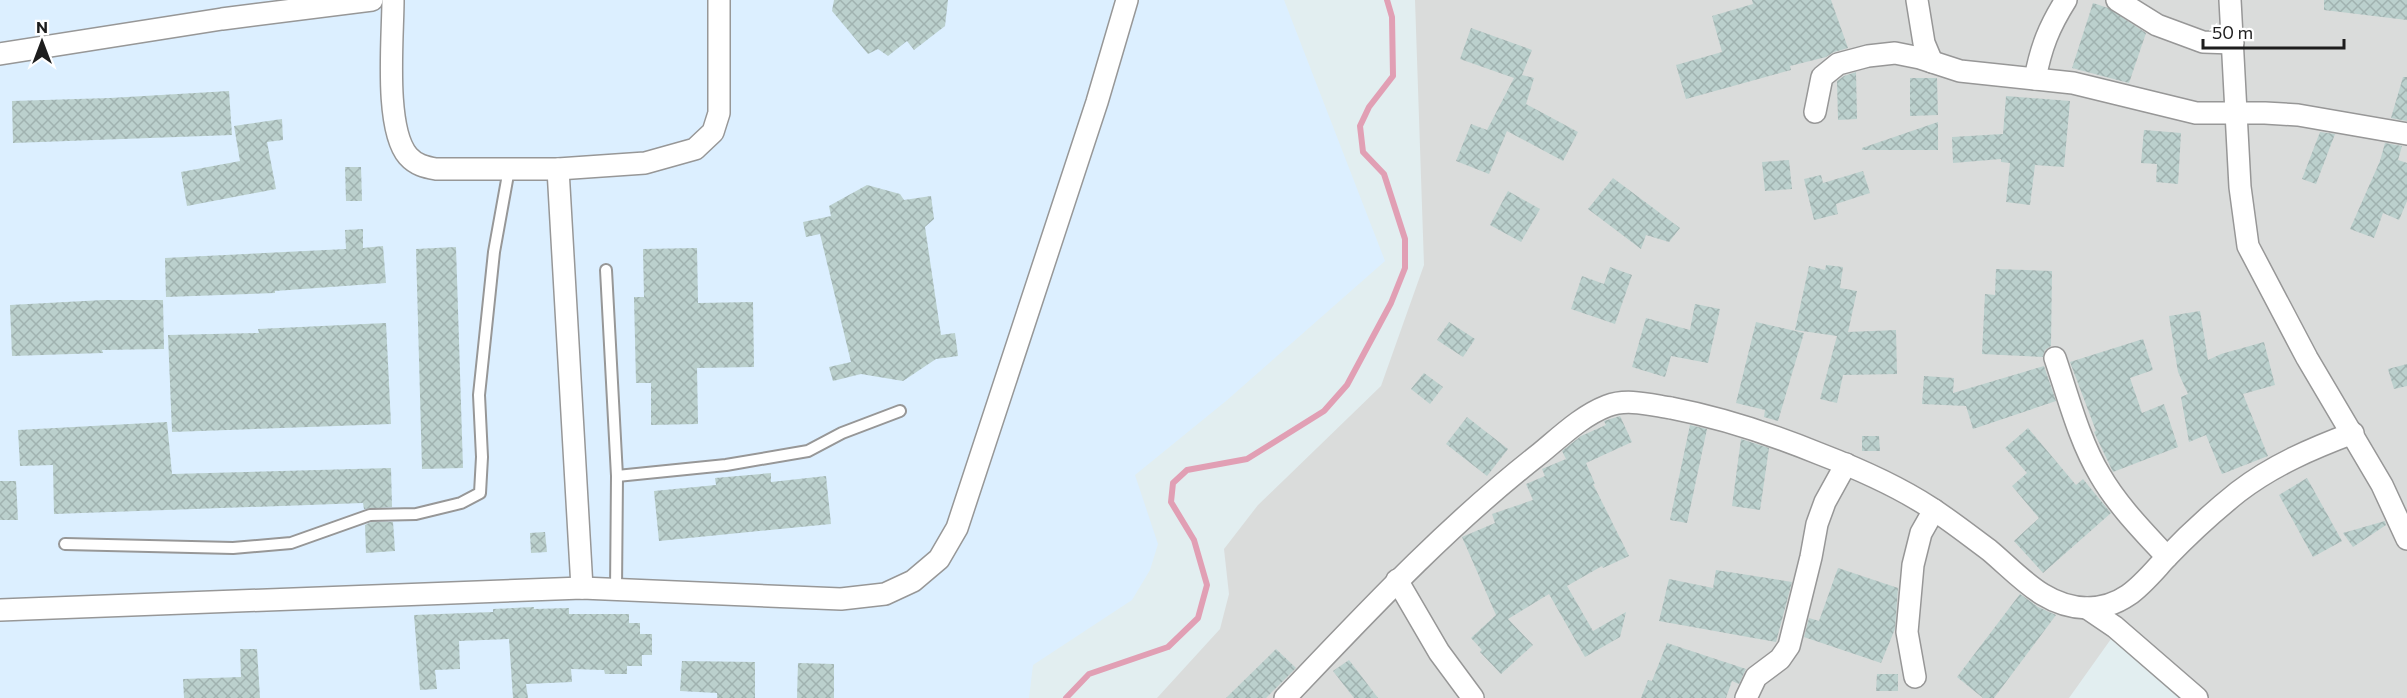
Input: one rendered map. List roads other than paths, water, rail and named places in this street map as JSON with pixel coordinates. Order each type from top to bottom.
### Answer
[{"type":"street","points":[[0,54],[222,19],[372,0]]},
{"type":"street","points":[[393,0],[392,92],[397,135],[407,155],[422,167],[436,169],[558,169],[645,162],[695,149],[713,132],[719,113],[719,0]]},
{"type":"street","points":[[0,610],[582,588],[852,598],[885,594],[913,580],[939,559],[957,528],[1097,102],[1126,0]]},
{"type":"street","points":[[1917,0],[1924,43],[1932,62]]},
{"type":"street","points":[[2036,79],[2039,57],[2048,30],[2066,0]]},
{"type":"street","points":[[2117,0],[2157,25],[2203,42],[2233,43]]},
{"type":"street","points":[[2230,0],[2240,187],[2248,246],[2307,358],[2354,433],[2407,539]]},
{"type":"street","points":[[1815,112],[1822,77],[1838,64],[1868,56],[1895,53],[1960,71],[2073,83],[2196,113],[2298,115],[2407,134]]},
{"type":"street","points":[[558,169],[582,588]]},
{"type":"street","points":[[2055,358],[2078,424],[2099,473],[2124,510],[2167,558]]},
{"type":"street","points":[[1285,698],[1397,580],[1509,477],[1587,417],[1609,404],[1636,402],[1697,413],[1763,431],[1846,464],[1901,489],[1934,510],[1991,552],[2020,579],[2044,596],[2061,604],[2087,608],[2111,605],[2128,597],[2238,492],[2274,468],[2317,447],[2354,433]]},
{"type":"street","points":[[1746,698],[1756,677],[1780,659],[1789,646],[1817,524],[1825,502],[1846,464]]},
{"type":"street","points":[[1915,677],[1907,632],[1913,565],[1921,533],[1934,510]]},
{"type":"street","points":[[1397,580],[1439,652],[1473,698]]},
{"type":"street","points":[[2087,608],[2115,627],[2197,698]]},
{"type":"lane","points":[[65,544],[233,548],[291,543],[370,515],[416,514],[461,503],[480,493],[482,457],[479,395],[494,252],[509,169]]},
{"type":"lane","points":[[606,270],[618,476],[616,590]]},
{"type":"lane","points":[[618,476],[726,465],[808,451],[842,433],[900,411]]},
{"type":"waterway","points":[[1066,698],[1089,674],[1168,647],[1198,618],[1207,585],[1194,540],[1171,502],[1173,483],[1187,470],[1247,459],[1324,411],[1347,385],[1391,303],[1405,268],[1405,239],[1384,174],[1363,152],[1360,126],[1369,107],[1393,76],[1392,17],[1387,0]]}]
